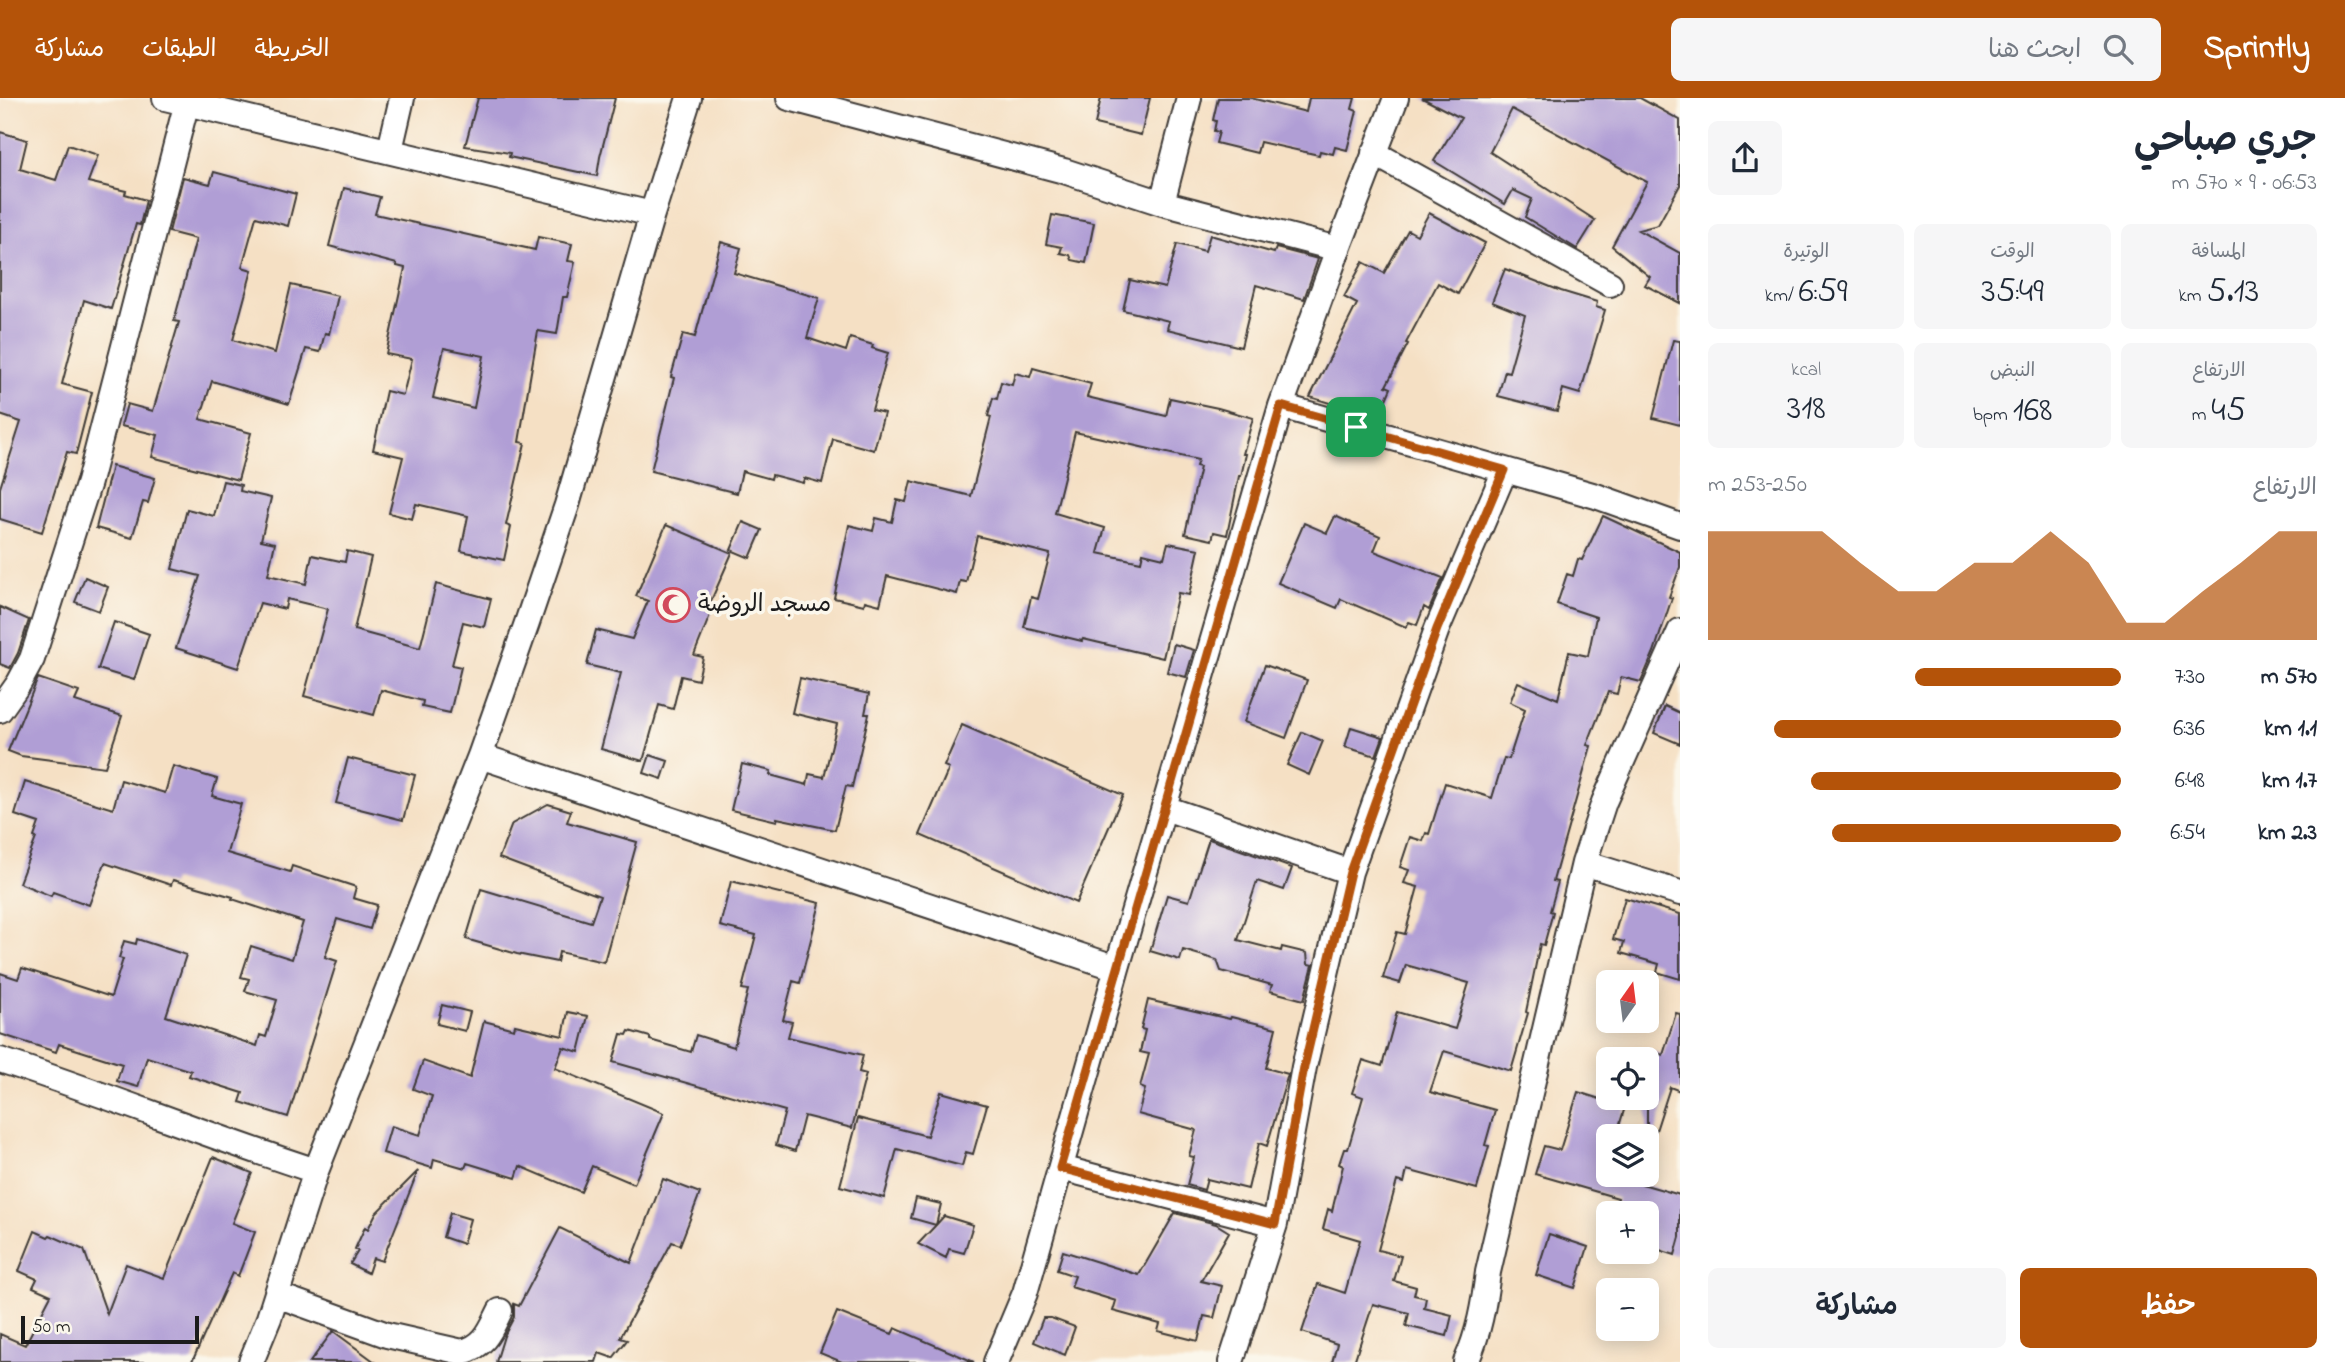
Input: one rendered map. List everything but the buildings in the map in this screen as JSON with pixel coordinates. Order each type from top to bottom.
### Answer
[{"type":"street","points":[[390,150],[402,98]]},
{"type":"street","points":[[251,1362],[277,1295],[316,1171],[480,756],[567,505],[652,214],[689,98]]},
{"type":"street","points":[[789,98],[1064,171],[1162,203],[1338,249]]},
{"type":"street","points":[[1162,203],[1189,98]]},
{"type":"street","points":[[996,1362],[1025,1293],[1281,406],[1396,98]]},
{"type":"street","points":[[0,710],[10,679],[32,659],[89,482],[180,100],[652,214]]},
{"type":"street","points":[[1374,153],[1610,284]]},
{"type":"street","points":[[1281,406],[1596,496],[1680,526]]},
{"type":"street","points":[[1231,1362],[1275,1224],[1304,1067],[1350,872],[1437,629],[1504,470]]},
{"type":"street","points":[[1466,1362],[1475,1341],[1483,1309],[1488,1272],[1584,863],[1604,802],[1680,631]]},
{"type":"street","points":[[480,756],[1117,968]]},
{"type":"street","points":[[1165,808],[1350,872]]},
{"type":"street","points":[[1584,863],[1680,893]]},
{"type":"street","points":[[0,1060],[316,1171]]},
{"type":"street","points":[[1060,1168],[1275,1224]]},
{"type":"street","points":[[277,1295],[387,1335],[462,1352],[474,1349],[482,1342],[500,1311]]},
{"type":"place","name":"مسجد الروضة","points":[[673,605]]},
{"type":"route","points":[[1281,406],[1356,427],[1504,470],[1437,629],[1350,872],[1304,1067],[1275,1224],[1060,1168],[1281,406]]}]
